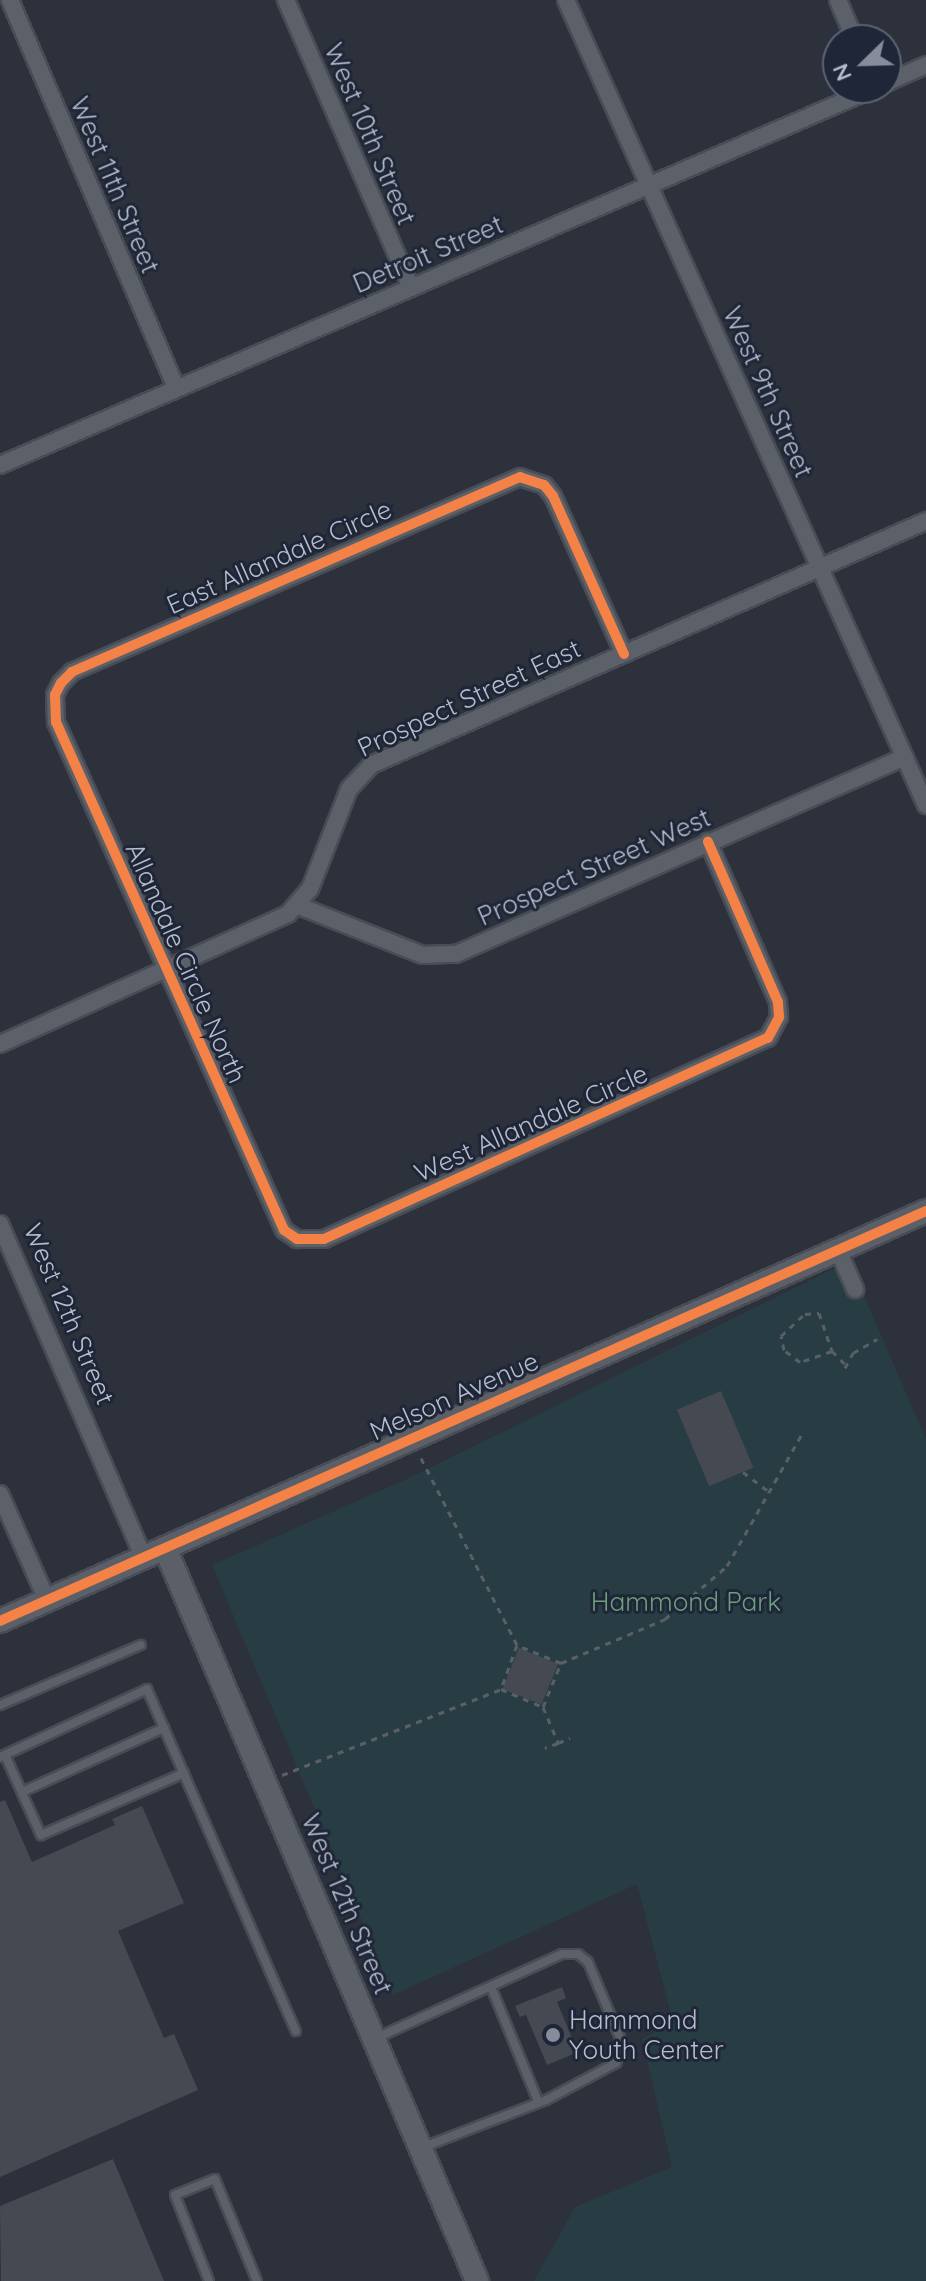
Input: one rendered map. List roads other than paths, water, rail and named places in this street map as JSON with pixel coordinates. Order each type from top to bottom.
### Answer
[{"type":"street","name":"West 11th Street","points":[[10,0],[177,389]]},
{"type":"street","name":"West 10th Street","points":[[286,0],[411,287]]},
{"type":"street","name":"West 9th Street","points":[[566,0],[926,805]]},
{"type":"street","points":[[838,0],[848,24]]},
{"type":"street","points":[[902,76],[926,65]]},
{"type":"street","name":"Detroit Street","points":[[0,465],[837,104]]},
{"type":"street","name":"East Allandale Circle","points":[[55,695],[72,672],[506,480],[532,480],[553,496],[624,654]]},
{"type":"street","name":"Prospect Street East","points":[[299,906],[358,774],[926,521]]},
{"type":"street","name":"Allandale Circle North","points":[[55,695],[56,722],[275,1219],[297,1239]]},
{"type":"street","name":"Prospect Street West","points":[[299,906],[439,958],[905,757]]},
{"type":"street","name":"West Allandale Circle","points":[[297,1239],[324,1239],[758,1047],[775,1028],[778,1002],[708,842]]},
{"type":"street","points":[[0,1044],[278,920],[299,906]]},
{"type":"street","name":"Melson Avenue","points":[[0,1621],[926,1211]]},
{"type":"street","name":"West 12th Street","points":[[0,1224],[144,1558]]},
{"type":"street","points":[[838,1250],[855,1289]]},
{"type":"street","points":[[0,1494],[47,1600]]},
{"type":"street","name":"West 12th Street","points":[[165,1548],[477,2281]]},
{"type":"lane","points":[[0,1705],[141,1645]]},
{"type":"lane","points":[[184,1773],[41,1835],[2,1756],[147,1689],[184,1773],[296,2031]]},
{"type":"lane","points":[[22,1792],[164,1728]]},
{"type":"lane","points":[[374,2039],[562,1954],[578,1954],[588,1962],[623,2045],[616,2063],[602,2073],[420,2149]]},
{"type":"lane","points":[[491,1987],[538,2101]]},
{"type":"lane","points":[[209,2281],[175,2195],[215,2179],[257,2281]]},
{"type":"place","name":"Hammond Youth Center","points":[[553,2035]]},
{"type":"park label","name":"Hammond Park","points":[[686,1602]]}]
